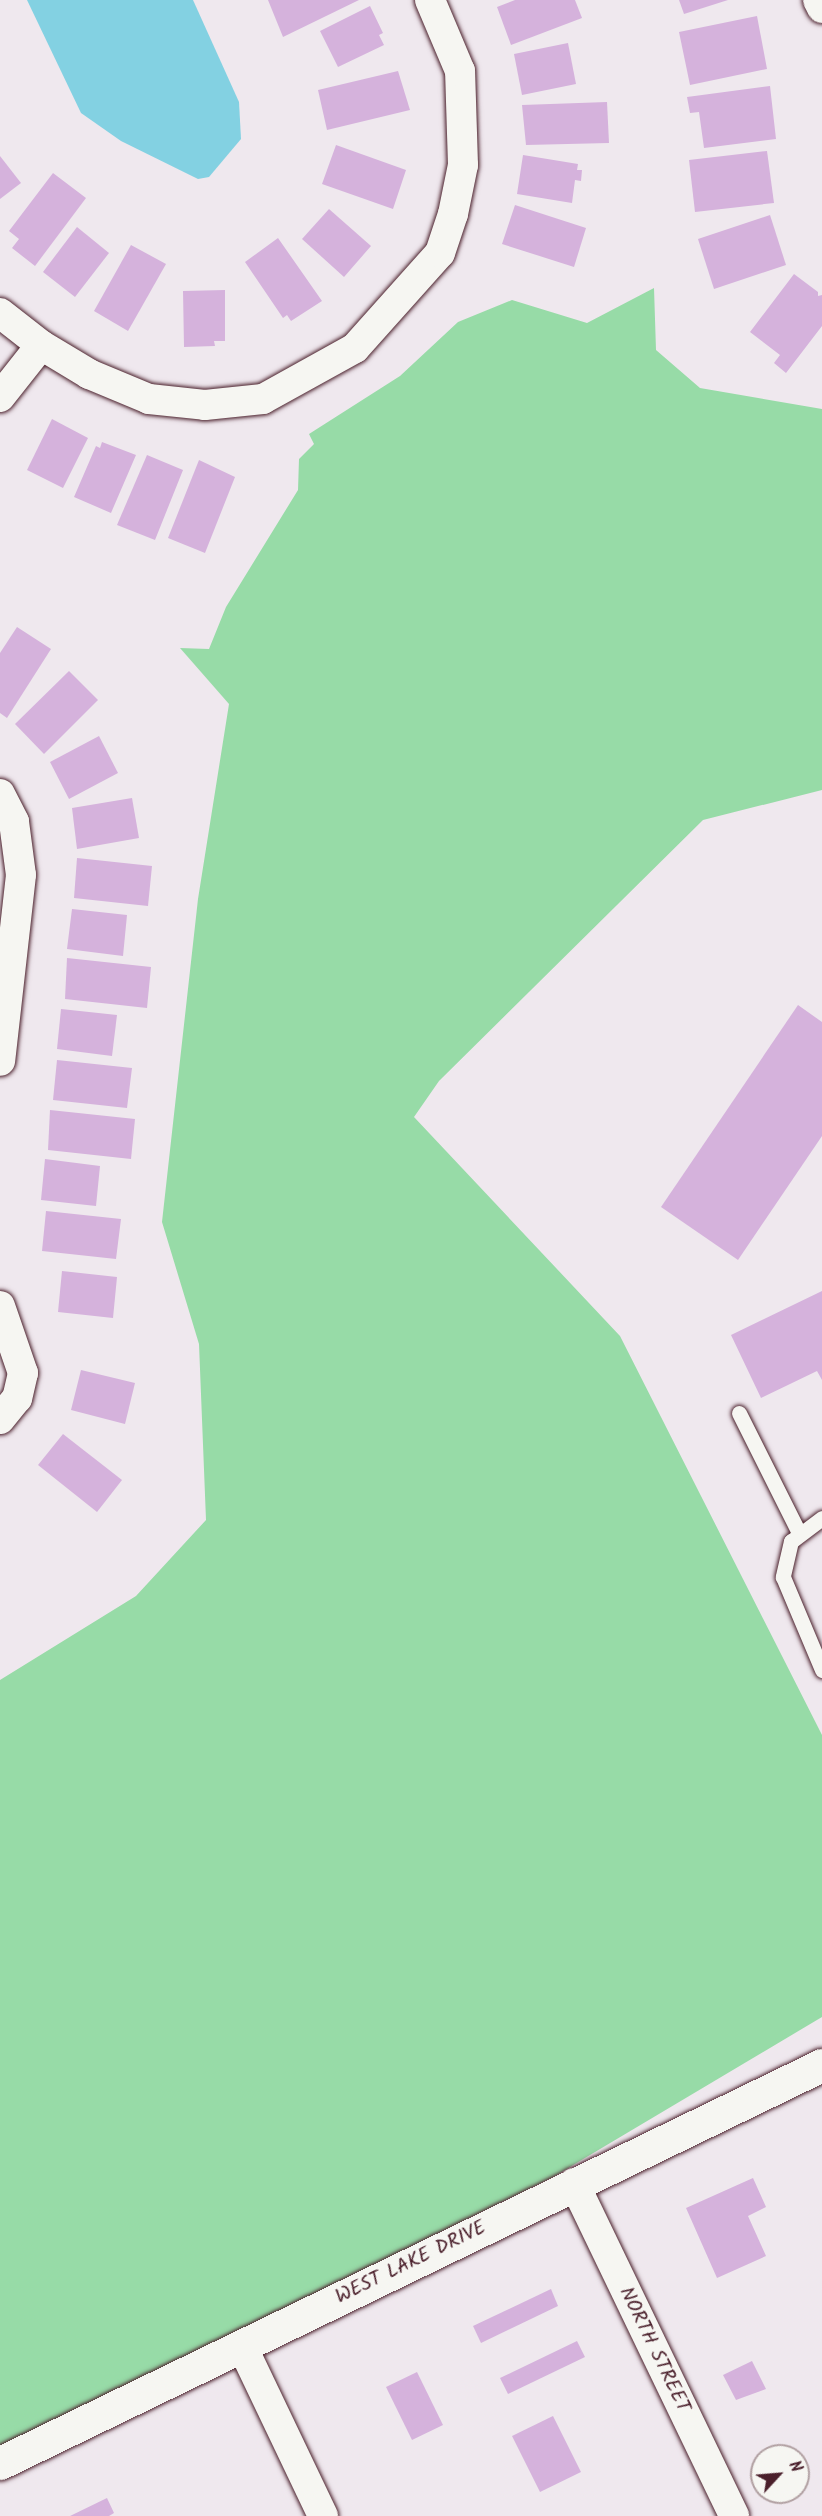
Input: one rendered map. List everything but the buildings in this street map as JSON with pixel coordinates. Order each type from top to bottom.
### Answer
[{"type":"street","points":[[0,312],[41,345],[89,374],[149,399],[205,405],[263,399],[356,348],[440,253],[453,214],[463,165],[460,71],[430,0]]},
{"type":"street","points":[[818,0],[822,8]]},
{"type":"street","points":[[0,397],[41,345]]},
{"type":"street","points":[[0,794],[14,822],[21,875],[0,1061]]},
{"type":"street","points":[[0,1306],[23,1373],[17,1398],[0,1419]]},
{"type":"street","name":"WEST LAKE DRIVE","points":[[0,2463],[574,2183],[822,2065]]},
{"type":"street","name":"NORTH STREET","points":[[574,2183],[734,2516]]},
{"type":"street","points":[[242,2346],[323,2516]]},
{"type":"lane","points":[[740,1413],[799,1533]]},
{"type":"lane","points":[[822,1518],[791,1541],[783,1577],[822,1670]]},
{"type":"green space","points":[[654,288],[656,350],[700,388],[822,409],[822,790],[703,820],[439,1081],[414,1117],[620,1336],[822,1735],[822,2017],[553,2177],[0,2447],[0,1680],[136,1596],[206,1520],[199,1344],[162,1222],[198,899],[229,704],[180,648],[209,649],[226,607],[298,490],[299,459],[314,444],[309,434],[400,376],[458,322],[512,300],[587,323]]},
{"type":"water","points":[[27,0],[193,0],[239,102],[241,139],[209,177],[198,179],[121,141],[81,113]]}]
